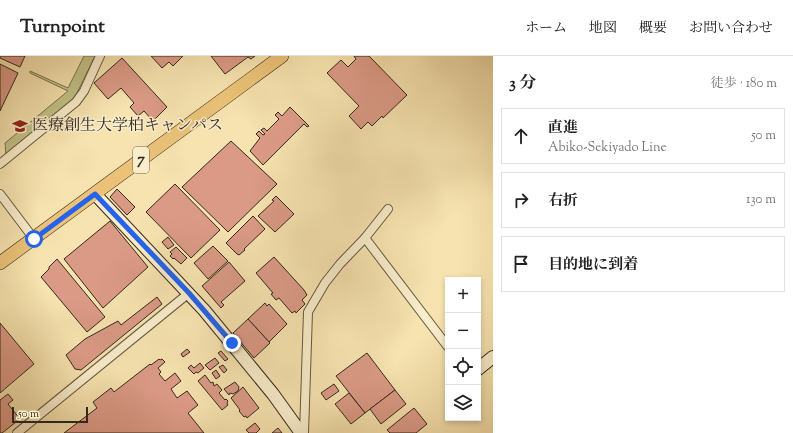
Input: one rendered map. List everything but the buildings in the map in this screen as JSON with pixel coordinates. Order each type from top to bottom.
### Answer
[{"type":"main road","name":"7","points":[[0,263],[282,56]]},
{"type":"street","points":[[0,164],[76,102],[84,91],[100,56]]},
{"type":"street","points":[[0,194],[34,239]]},
{"type":"street","points":[[95,194],[189,293],[232,343],[302,433]]},
{"type":"street","points":[[302,433],[308,312],[325,283],[340,264],[365,238],[388,208]]},
{"type":"street","points":[[365,238],[445,343]]},
{"type":"street","points":[[17,433],[189,293]]},
{"type":"street","points":[[481,367],[493,357]]},
{"type":"green space","points":[[84,56],[95,56],[74,98],[6,155],[5,143],[68,91],[30,73],[30,71],[68,88]]},
{"type":"place","name":"医療創生大学柏キャンパス","points":[[20,126]]},
{"type":"route","points":[[34,239],[95,194],[189,293],[232,343]]}]
